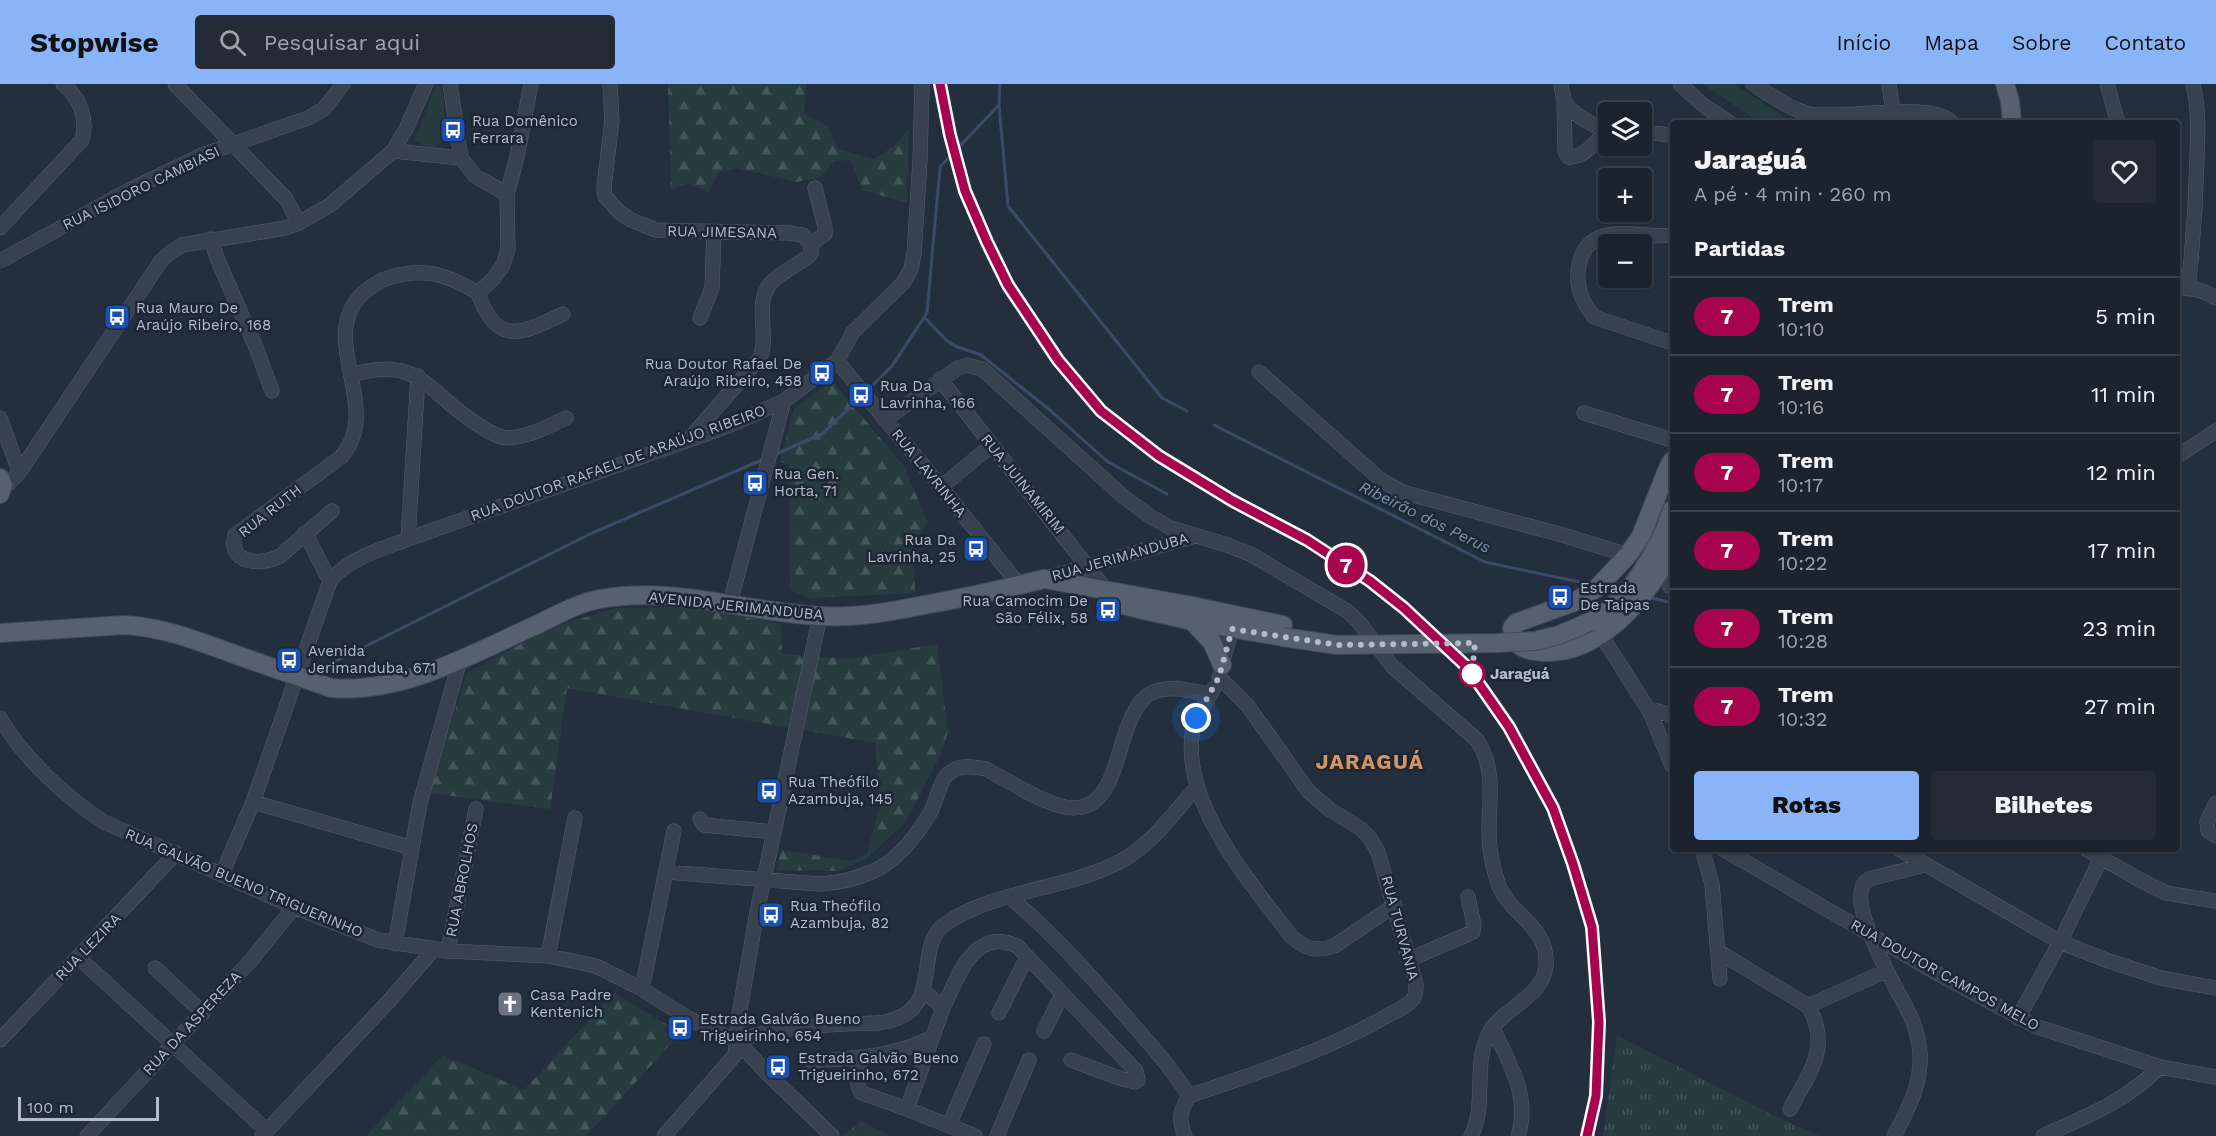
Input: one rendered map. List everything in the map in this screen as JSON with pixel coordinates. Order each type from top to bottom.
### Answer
[{"type":"main road","points":[[2005,84],[2012,120]]},
{"type":"main road","points":[[1670,464],[1647,523],[1628,555],[1597,588],[1574,602],[1516,623],[1512,628],[1512,635],[1518,645],[1523,649],[1544,652],[1570,649],[1595,622],[1609,611],[1639,574],[1658,545],[1670,518]]},
{"type":"main road","points":[[1030,583],[1105,590],[1338,645],[1498,643],[1535,640],[1559,635],[1595,622],[1648,589],[1670,554]]},
{"type":"main road","points":[[1030,583],[1232,629],[1283,631]]},
{"type":"main road","name":"AVENIDA JERIMANDUBA","points":[[0,633],[124,625],[145,626],[185,636],[331,688],[370,688],[393,683],[460,660],[572,609],[598,600],[629,596],[670,596],[820,616],[879,614],[1030,583]]},
{"type":"main road","points":[[1192,621],[1212,642],[1220,671]]},
{"type":"street","points":[[0,228],[82,140],[84,132],[82,110],[75,96],[63,84]]},
{"type":"street","points":[[175,84],[286,199],[299,223]]},
{"type":"street","name":"RUA ISIDORO CAMBIASI","points":[[0,261],[129,190],[202,155],[308,118],[324,109],[343,84]]},
{"type":"street","points":[[6,479],[31,454],[160,261],[182,245],[285,228],[299,223],[348,190],[393,151],[406,129],[426,84]]},
{"type":"street","points":[[450,84],[461,158],[475,176],[507,195]]},
{"type":"street","points":[[478,292],[494,278],[503,265],[508,250],[507,195],[531,84]]},
{"type":"street","name":"RUA JIMESANA","points":[[610,84],[612,120],[605,196],[619,212],[644,226],[667,232],[789,233],[803,235],[811,244]]},
{"type":"street","name":"RUA DOUTOR RAFAEL DE ARAÚJO RIBEIRO","points":[[222,874],[253,802],[330,582],[339,570],[408,539],[726,427],[784,401],[837,361],[853,332],[903,283],[910,269],[916,230],[922,84]]},
{"type":"street","points":[[1561,84],[1564,102],[1565,151],[1568,157],[1576,157],[1598,139]]},
{"type":"street","points":[[1680,84],[1722,120]]},
{"type":"street","points":[[1753,84],[1796,110],[1814,114],[1837,116],[1893,112],[1937,114],[1950,120]]},
{"type":"street","points":[[1890,84],[1893,112]]},
{"type":"street","points":[[2107,84],[2117,120]]},
{"type":"street","points":[[2193,84],[2198,125],[2195,228],[2182,289],[2216,298]]},
{"type":"street","points":[[1564,102],[1586,121],[1598,126]]},
{"type":"street","points":[[1652,133],[1670,135]]},
{"type":"street","points":[[393,151],[461,158]]},
{"type":"street","points":[[688,440],[760,358],[764,346],[765,291],[773,281],[811,254],[811,244],[825,234],[815,188]]},
{"type":"street","points":[[700,318],[712,288],[714,232]]},
{"type":"street","points":[[1670,235],[1654,237],[1620,232],[1604,236],[1585,250],[1577,278],[1579,290],[1594,317],[1670,342]]},
{"type":"street","points":[[212,239],[217,258],[257,350],[272,391]]},
{"type":"street","points":[[563,314],[531,330],[515,332],[502,329],[483,309],[478,292],[457,280],[436,273],[406,273],[386,279],[369,288],[356,300],[347,320],[344,335],[345,352],[352,375],[372,370],[393,369],[418,376],[469,420],[491,433],[503,437],[527,434],[566,418]]},
{"type":"street","name":"RUA LAVRINHA","points":[[837,361],[941,487],[1030,583]]},
{"type":"street","points":[[885,420],[940,379],[966,365],[982,369],[1125,498],[1151,517],[1171,528],[1252,555],[1347,611],[1358,621],[1392,666],[1477,740],[1484,752],[1491,780],[1489,835],[1491,858],[1503,893],[1540,937],[1546,966],[1543,978],[1537,987],[1492,1027],[1484,1043],[1481,1055],[1478,1113],[1471,1136]]},
{"type":"street","points":[[1259,372],[1380,479],[1402,492],[1549,531],[1628,555]]},
{"type":"street","name":"RUA RUTH","points":[[332,511],[280,556],[271,560],[252,561],[235,553],[232,544],[235,535],[323,471],[347,450],[354,436],[356,419],[352,375]]},
{"type":"street","points":[[408,539],[418,376]]},
{"type":"street","name":"RUA JUINAMIRIM","points":[[940,379],[1105,590]]},
{"type":"street","points":[[730,603],[784,401]]},
{"type":"street","points":[[1584,413],[1670,439]]},
{"type":"street","points":[[0,418],[6,479]]},
{"type":"street","points":[[2180,454],[2216,431]]},
{"type":"street","points":[[941,487],[992,445]]},
{"type":"street","points":[[305,533],[330,582]]},
{"type":"street","name":"RUA JERIMANDUBA","points":[[1030,583],[1195,536]]},
{"type":"street","points":[[664,1136],[735,1055],[739,1015],[764,881],[820,616]]},
{"type":"street","points":[[1595,622],[1650,712],[1670,761]]},
{"type":"street","points":[[1232,629],[1220,671],[1196,718],[1193,731],[1192,752],[1197,787],[1220,838],[1259,894],[1300,945],[1323,950],[1334,946],[1395,905]]},
{"type":"street","points":[[395,944],[422,794],[460,660]]},
{"type":"street","name":"RUA TURVANIA","points":[[1189,1096],[1305,1056],[1364,1029],[1405,1005],[1413,999],[1416,992],[1410,959],[1395,905],[1378,852],[1370,838],[1309,792],[1248,706],[1220,671]]},
{"type":"street","points":[[667,872],[819,884],[842,882],[882,868],[895,858],[911,840],[932,811],[946,776],[962,767],[975,766],[986,769],[1059,806],[1077,808],[1087,805],[1096,800],[1112,776],[1133,713],[1146,696],[1172,689],[1210,694]]},
{"type":"street","points":[[1650,712],[1670,712]]},
{"type":"street","name":"RUA GALVÃO BUENO TRIGUERINHO","points":[[0,718],[24,751],[84,809],[125,832],[294,907],[356,933],[395,944],[448,951],[548,956],[596,966],[642,989],[688,1018],[737,1041],[832,1136]]},
{"type":"street","points":[[737,1041],[754,1035],[818,1026],[891,1021],[904,1016],[924,991],[934,938],[941,927],[955,918],[1010,897],[1081,877],[1119,862],[1146,843],[1197,787]]},
{"type":"street","points":[[253,802],[412,848]]},
{"type":"street","points":[[2211,832],[2208,819],[2216,804]]},
{"type":"street","name":"RUA ABROLHOS","points":[[448,951],[476,808]]},
{"type":"street","points":[[548,956],[574,818]]},
{"type":"street","points":[[700,819],[704,825],[774,832]]},
{"type":"street","points":[[642,989],[674,831]]},
{"type":"street","points":[[1703,852],[1712,884],[1720,979]]},
{"type":"street","name":"RUA DOUTOR CAMPOS MELO","points":[[1728,852],[2035,1026],[2160,1067],[2216,1077]]},
{"type":"street","points":[[1904,852],[2061,942],[2161,978],[2216,988]]},
{"type":"street","points":[[2091,852],[2166,892],[2216,901]]},
{"type":"street","name":"RUA LEZIRA","points":[[0,1040],[176,853]]},
{"type":"street","points":[[2018,1018],[2061,942],[2102,858]]},
{"type":"street","points":[[1894,1136],[1910,1105],[1920,1077],[1920,1052],[1912,1020],[1868,932],[1860,890],[1864,881],[1925,864]]},
{"type":"street","points":[[1010,897],[1052,934],[1093,977],[1178,1077],[1189,1096],[1180,1115],[1180,1123],[1185,1136]]},
{"type":"street","points":[[1410,959],[1473,932],[1474,925],[1468,897]]},
{"type":"street","name":"RUA DA ASPEREZA","points":[[87,1136],[253,958],[294,907]]},
{"type":"street","points":[[907,1109],[943,1008],[970,956],[977,949],[996,941],[1006,941],[1017,946],[1136,1071],[1138,1080],[1135,1082],[1122,1079],[1071,1060]]},
{"type":"street","points":[[78,957],[264,1133],[388,1002],[434,949]]},
{"type":"street","points":[[1719,952],[1808,1006],[1816,1026],[1818,1053],[1790,1109]]},
{"type":"street","points":[[999,1013],[1027,957]]},
{"type":"street","points":[[154,968],[203,1013]]},
{"type":"street","points":[[1808,1006],[1886,971]]},
{"type":"street","points":[[924,991],[943,1008]]},
{"type":"street","points":[[1044,1031],[1062,995]]},
{"type":"street","points":[[1492,1027],[1516,1076],[1521,1095],[1522,1118],[1518,1136]]},
{"type":"street","points":[[811,1061],[861,1058],[909,1048],[931,1038]]},
{"type":"street","points":[[949,1125],[984,1044]]},
{"type":"street","points":[[861,1058],[857,1085],[862,1093],[975,1136]]},
{"type":"street","points":[[997,1136],[1029,1060]]},
{"type":"street","points":[[2043,1136],[2104,1109],[2132,1092],[2160,1067]]},
{"type":"green space","points":[[437,84],[441,87],[443,94],[445,131],[441,142],[432,147],[415,141],[415,138]]},
{"type":"green space","points":[[668,84],[806,84],[804,113],[828,127],[838,149],[874,159],[893,147],[909,129],[907,203],[863,190],[850,160],[835,161],[819,178],[796,182],[737,168],[719,172],[708,193],[689,183],[671,190]]},
{"type":"green space","points":[[1702,84],[1734,84],[1786,118],[1794,120],[1756,120]]},
{"type":"green space","points":[[832,381],[904,466],[928,523],[913,544],[915,593],[810,598],[790,590],[789,464],[780,462],[794,408]]},
{"type":"green space","points":[[689,607],[781,624],[782,654],[848,659],[937,644],[948,731],[943,750],[905,823],[867,858],[839,871],[776,870],[781,850],[852,861],[867,854],[880,805],[875,743],[567,688],[550,809],[429,793],[467,673],[552,627],[617,608]]},
{"type":"green space","points":[[614,993],[681,1033],[586,1136],[366,1136],[443,1055],[524,1090]]},
{"type":"green space","points":[[1617,1035],[1778,1118],[1820,1136],[1603,1136]]},
{"type":"green space","points":[[861,1121],[891,1136],[843,1136]]},
{"type":"waterway","name":"Ribeirão dos Perus","points":[[1000,84],[999,105],[1008,206],[1162,398],[1187,411]]},
{"type":"waterway","points":[[868,390],[892,366],[927,313],[940,167],[999,105]]},
{"type":"waterway","points":[[924,317],[946,340],[955,346],[981,355],[1051,411],[1108,462],[1167,494]]},
{"type":"waterway","points":[[776,454],[822,434],[861,397]]},
{"type":"waterway","name":"Ribeirão dos Perus","points":[[1214,425],[1485,562],[1589,584]]},
{"type":"waterway","points":[[324,667],[590,534],[764,459]]},
{"type":"waterway","name":"Ribeirão dos Perus","points":[[1648,597],[1670,602]]},
{"type":"railway","points":[[940,84],[950,135],[965,191],[986,242],[1008,285],[1058,360],[1101,411],[1159,456],[1233,501],[1307,540],[1370,581],[1404,608],[1468,668],[1509,727],[1553,809],[1592,927],[1599,1021],[1596,1096],[1588,1136]]},
{"type":"train","name":"7","points":[[940,84],[950,135],[965,191],[1008,285],[1058,360],[1101,411],[1159,456],[1233,501],[1307,540],[1370,581],[1404,608],[1468,668],[1509,727],[1553,808],[1592,927],[1599,1022],[1596,1096],[1587,1136]]},
{"type":"place","name":"Rua Domênico Ferrara","points":[[453,130]]},
{"type":"place","name":"Rua Mauro De Araújo Ribeiro, 168","points":[[117,317]]},
{"type":"place","name":"Rua Doutor Rafael De Araújo Ribeiro, 458","points":[[822,373]]},
{"type":"place","name":"Rua Da Lavrinha, 166","points":[[861,395]]},
{"type":"place","name":"Rua Gen. Horta, 71","points":[[755,483]]},
{"type":"place","name":"Rua Da Lavrinha, 25","points":[[976,549]]},
{"type":"place","name":"Estrada De Taipas","points":[[1560,597]]},
{"type":"place","name":"Rua Camocim De São Félix, 58","points":[[1108,610]]},
{"type":"place","name":"Avenida Jerimanduba, 671","points":[[289,660]]},
{"type":"place","name":"Jaraguá","points":[[1472,674]]},
{"type":"place","name":"Rua Theófilo Azambuja, 145","points":[[769,791]]},
{"type":"place","name":"Rua Theófilo Azambuja, 82","points":[[771,915]]},
{"type":"place","name":"Casa Padre Kentenich","points":[[510,1004]]},
{"type":"place","name":"Estrada Galvão Bueno Trigueirinho, 654","points":[[680,1028]]},
{"type":"place","name":"Estrada Galvão Bueno Trigueirinho, 672","points":[[778,1067]]},
{"type":"district","name":"JARAGUÁ","points":[[1370,761]]},
{"type":"route","points":[[1196,718],[1219,677],[1232,629],[1338,645],[1475,643],[1472,674]]}]
